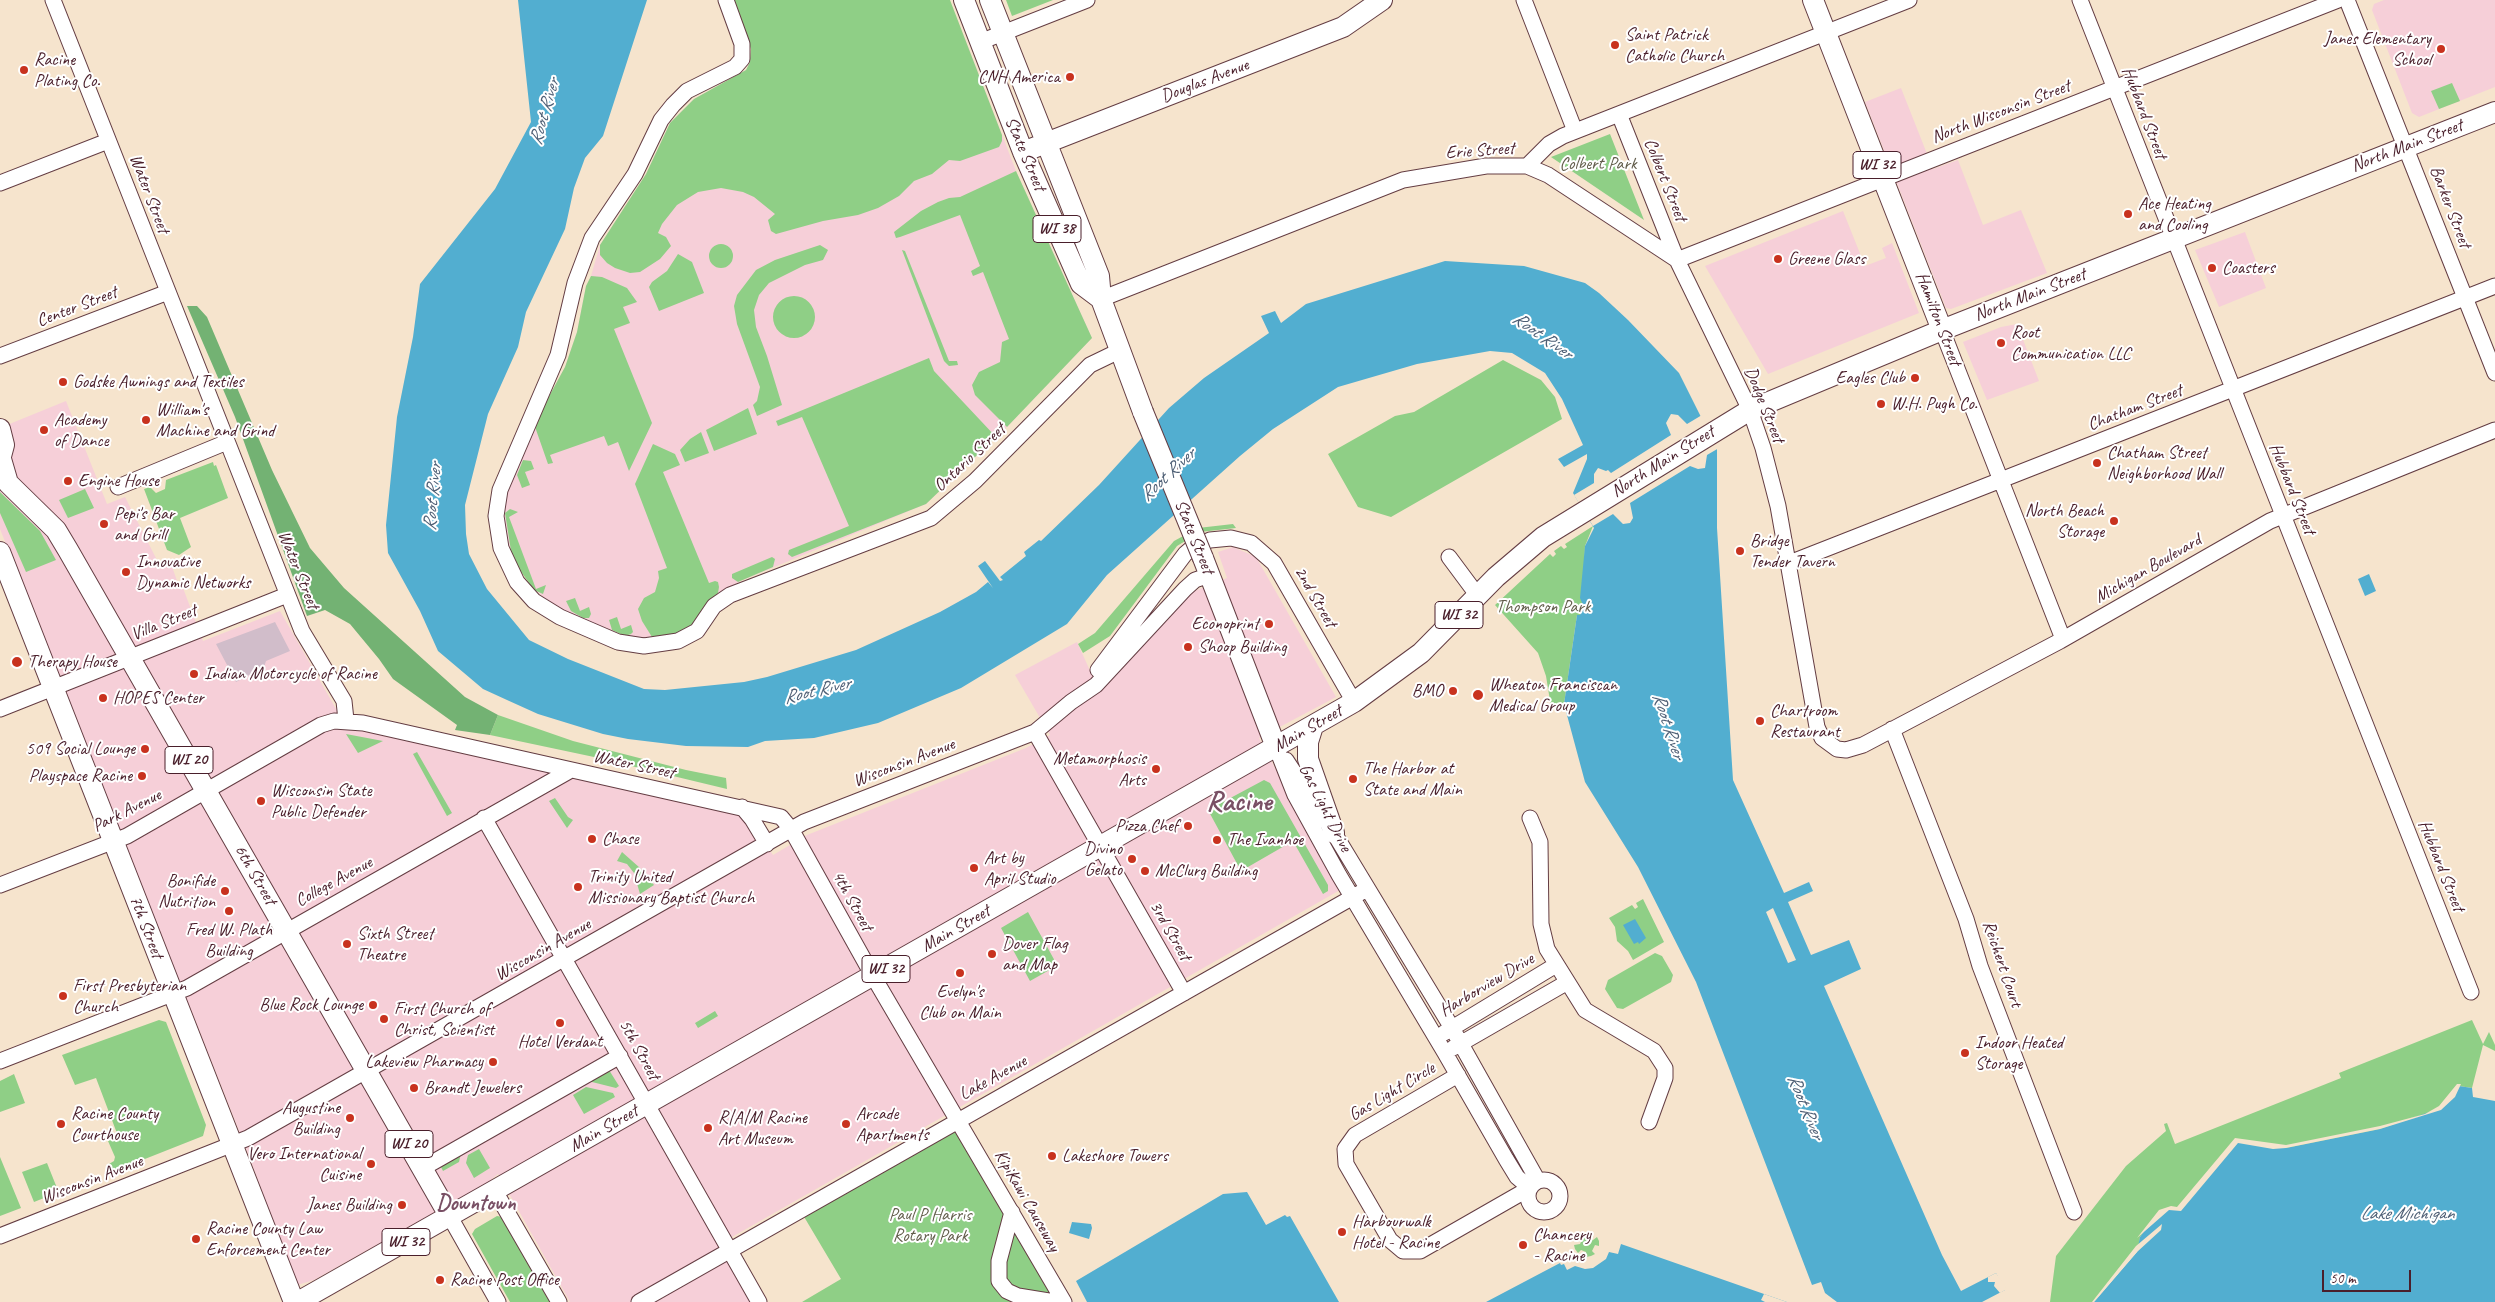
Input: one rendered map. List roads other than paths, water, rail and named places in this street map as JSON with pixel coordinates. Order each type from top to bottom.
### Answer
[{"type":"main road","name":"State Street","points":[[964,0],[1023,152],[1081,284],[1101,299]]},
{"type":"main road","name":"State Street","points":[[990,0],[1099,276],[1101,299],[1119,351],[1206,566],[1276,747]]},
{"type":"main road","name":"Douglas Avenue","points":[[1023,152],[1343,27],[1382,0]]},
{"type":"main road","name":"Hamilton Street","points":[[1813,0],[1942,330]]},
{"type":"main road","name":"North Main Street","points":[[1583,512],[1717,428],[1750,410],[1942,330],[2495,112]]},
{"type":"main road","name":"WI 20","points":[[0,429],[4,446],[0,459]]},
{"type":"main road","name":"6th Street","points":[[0,459],[8,483],[56,530],[450,1217]]},
{"type":"main road","name":"Main Street","points":[[296,1302],[450,1217],[1354,702],[1421,654],[1525,551],[1583,512]]},
{"type":"main road","name":"7th Street","points":[[0,552],[172,994],[296,1302]]},
{"type":"main road","points":[[1312,726],[1308,742],[1308,759],[1334,833]]},
{"type":"street","name":"Water Street","points":[[53,0],[287,595],[302,631],[344,701],[346,720],[742,807],[781,817],[791,829]]},
{"type":"street","name":"Ontario Street","points":[[726,0],[742,44],[742,59],[736,67],[687,92],[667,112],[638,169],[592,238],[575,283],[558,354],[500,490],[496,516],[501,548],[511,571],[524,592],[534,601],[580,627],[633,645],[656,646],[690,636],[702,625],[714,606],[730,595],[936,513],[975,481],[1090,365],[1119,351]]},
{"type":"street","points":[[980,42],[1087,0]]},
{"type":"street","points":[[1524,0],[1575,131]]},
{"type":"street","name":"Erie Street","points":[[1101,299],[1402,180],[1486,166],[1527,166],[1549,144],[1575,131],[1909,0]]},
{"type":"street","name":"Hubbard Street","points":[[2080,0],[2232,390],[2471,992]]},
{"type":"street","name":"North Wisconsin Street","points":[[1677,260],[2338,0]]},
{"type":"street","name":"Barker Street","points":[[2347,0],[2495,373]]},
{"type":"street","name":"Colbert Street","points":[[1619,114],[1677,260]]},
{"type":"street","points":[[0,183],[108,140]]},
{"type":"street","points":[[1527,166],[1548,175],[1677,260]]},
{"type":"street","name":"Dodge Street","points":[[1677,260],[1750,410],[1772,478],[1815,720],[1822,738],[1828,744]]},
{"type":"street","name":"Chatham Street","points":[[1787,564],[2495,286]]},
{"type":"street","name":"Center Street","points":[[0,356],[168,292]]},
{"type":"street","name":"Hamilton Street","points":[[1942,330],[2063,639]]},
{"type":"street","name":"Michigan Boulevard","points":[[1828,744],[1836,749],[1854,749],[2063,639],[2282,515],[2495,430]]},
{"type":"street","points":[[118,486],[227,442]]},
{"type":"street","name":"Wisconsin Avenue","points":[[1071,702],[1103,663],[1180,559],[1196,546],[1221,538]]},
{"type":"street","name":"2nd Street","points":[[1221,538],[1242,540],[1251,544],[1259,548],[1274,563],[1354,702]]},
{"type":"street","points":[[1449,557],[1478,596]]},
{"type":"street","name":"Wisconsin Avenue","points":[[0,1236],[233,1145],[565,959],[791,829],[1035,732],[1071,702],[1096,685],[1206,566]]},
{"type":"street","name":"Villa Street","points":[[0,709],[287,595]]},
{"type":"street","name":"Park Avenue","points":[[0,884],[127,836],[321,725],[346,720]]},
{"type":"street","name":"Reichert Court","points":[[1892,729],[1966,919],[1980,966],[2074,1212]]},
{"type":"street","name":"3rd Street","points":[[1035,732],[1184,993]]},
{"type":"street","name":"Gas Light Drive","points":[[1276,747],[1334,833],[1452,1028],[1534,1185]]},
{"type":"street","name":"Gas Light Drive","points":[[1276,747],[1294,795],[1352,897],[1446,1053],[1517,1177],[1534,1185]]},
{"type":"street","name":"College Avenue","points":[[0,1061],[186,988],[571,770]]},
{"type":"street","points":[[742,807],[752,819],[767,844]]},
{"type":"street","name":"5th Street","points":[[484,818],[760,1302]]},
{"type":"street","name":"Harborview Drive","points":[[1530,818],[1538,834],[1542,851],[1543,937],[1556,965],[1584,1010],[1654,1051],[1665,1068],[1665,1078],[1649,1122]]},
{"type":"street","name":"4th Street","points":[[791,829],[873,976],[957,1120]]},
{"type":"street","name":"Lake Avenue","points":[[639,1302],[1367,889]]},
{"type":"street","name":"Harborview Drive","points":[[1436,1038],[1556,965]]},
{"type":"street","name":"Harborview Drive","points":[[1446,1053],[1460,1043],[1566,983]]},
{"type":"street","points":[[422,1168],[620,1056]]},
{"type":"street","name":"Gas Light Circle","points":[[1458,1074],[1355,1134],[1345,1149],[1346,1164],[1390,1240],[1403,1252],[1420,1251],[1534,1185]]},
{"type":"street","name":"KipiKawi Causeway","points":[[957,1120],[1064,1302]]},
{"type":"street","points":[[495,1191],[559,1302]]},
{"type":"street","points":[[1012,1212],[998,1262],[999,1282],[1007,1291],[1018,1296],[1055,1302]]},
{"type":"street","name":"6th Street","points":[[450,1217],[498,1302]]},
{"type":"water","name":"Root River","points":[[518,0],[647,0],[603,136],[585,158],[574,188],[565,229],[526,312],[518,347],[488,414],[465,505],[469,554],[487,589],[529,640],[568,659],[644,689],[665,690],[744,682],[767,677],[856,650],[940,612],[976,592],[988,582],[993,588],[978,566],[985,561],[1000,581],[1003,580],[1000,577],[1026,556],[1024,552],[1039,540],[1041,541],[1099,485],[1169,408],[1204,378],[1269,333],[1261,316],[1275,311],[1281,323],[1306,304],[1445,261],[1524,266],[1585,283],[1599,293],[1679,373],[1717,449],[1717,528],[1733,780],[1784,893],[1809,882],[1813,891],[1788,902],[1811,955],[1849,940],[1861,969],[1824,986],[1942,1255],[1961,1291],[1996,1273],[2005,1290],[1982,1302],[1837,1302],[1825,1293],[1821,1282],[1812,1285],[1696,982],[1638,867],[1585,782],[1564,704],[1577,615],[1580,615],[1583,605],[1580,598],[1585,546],[1594,528],[1573,493],[1587,459],[1587,454],[1564,467],[1558,459],[1583,445],[1562,399],[1545,373],[1512,353],[1490,351],[1417,364],[1338,387],[1273,429],[1240,456],[1107,575],[1067,624],[961,688],[878,723],[814,738],[765,741],[748,747],[686,746],[628,739],[603,734],[538,714],[483,689],[438,651],[420,611],[388,553],[386,525],[397,417],[413,337],[420,284],[495,189],[531,122]]},
{"type":"water","points":[[2369,574],[2376,591],[2365,596],[2358,579]]},
{"type":"water","points":[[1635,919],[1646,938],[1639,944],[1638,942],[1634,944],[1623,925]]},
{"type":"water","name":"Lake Michigan","points":[[2459,1086],[2472,1088],[2473,1097],[2495,1101],[2495,1302],[2094,1302],[2137,1252],[2140,1237],[2150,1223],[2161,1212],[2171,1208],[2178,1210],[2236,1140],[2286,1148],[2380,1129],[2441,1108]]},
{"type":"water","points":[[1247,1192],[1266,1225],[1285,1215],[1287,1217],[1290,1216],[1339,1302],[1087,1302],[1076,1281],[1223,1194]]},
{"type":"water","points":[[1072,1222],[1091,1224],[1092,1228],[1089,1239],[1069,1233]]},
{"type":"water","points":[[1621,1244],[1787,1302],[1486,1302],[1560,1263],[1561,1265],[1564,1264],[1567,1270],[1575,1266],[1585,1269],[1593,1268],[1606,1259],[1609,1252],[1618,1254]]},
{"type":"place","name":"Saint Patrick Catholic Church","points":[[1615,45]]},
{"type":"place","name":"Janes Elementary School","points":[[2441,49]]},
{"type":"place","name":"Racine Plating Co.","points":[[24,70]]},
{"type":"place","name":"CNH America","points":[[1070,77]]},
{"type":"place","name":"Ace Heating and Cooling","points":[[2128,214]]},
{"type":"place","name":"Greene Glass","points":[[1778,259]]},
{"type":"place","name":"Coasters","points":[[2212,268]]},
{"type":"place","name":"Root Communication LLC","points":[[2001,343]]},
{"type":"place","name":"Eagles Club","points":[[1915,378]]},
{"type":"place","name":"Godske Awnings and Textiles","points":[[63,382]]},
{"type":"place","name":"W.H. Pugh Co.","points":[[1881,404]]},
{"type":"place","name":"William's Machine and Grind","points":[[146,420]]},
{"type":"place","name":"Academy of Dance","points":[[44,430]]},
{"type":"place","name":"Chatham Street Neighborhood Wall","points":[[2097,463]]},
{"type":"place","name":"Engine House","points":[[68,481]]},
{"type":"place","name":"North Beach Storage","points":[[2114,521]]},
{"type":"place","name":"Pepi's Bar and Grill","points":[[104,524]]},
{"type":"place","name":"Bridge Tender Tavern","points":[[1740,551]]},
{"type":"place","name":"Innovative Dynamic Networks","points":[[126,572]]},
{"type":"place","name":"Econoprint","points":[[1269,624]]},
{"type":"place","name":"Shoop Building","points":[[1188,647]]},
{"type":"place","name":"Therapy House","points":[[17,662]]},
{"type":"place","name":"Indian Motorcycle of Racine","points":[[194,674]]},
{"type":"place","name":"BMO","points":[[1453,691]]},
{"type":"place","name":"Wheaton Franciscan Medical Group","points":[[1478,695]]},
{"type":"place","name":"HOPES Center","points":[[103,698]]},
{"type":"place","name":"Chartroom Restaurant","points":[[1760,721]]},
{"type":"place","name":"509 Social Lounge","points":[[145,749]]},
{"type":"place","name":"Metamorphosis Arts","points":[[1156,769]]},
{"type":"place","name":"Playspace Racine","points":[[142,776]]},
{"type":"place","name":"The Harbor at State and Main","points":[[1353,779]]},
{"type":"place","name":"Wisconsin State Public Defender","points":[[261,801]]},
{"type":"place","name":"Pizza Chef","points":[[1188,826]]},
{"type":"place","name":"Chase","points":[[592,839]]},
{"type":"place","name":"The Ivanhoe","points":[[1217,840]]},
{"type":"place","name":"Divino Gelato","points":[[1132,859]]},
{"type":"place","name":"Art by April Studio","points":[[974,868]]},
{"type":"place","name":"McClurg Building","points":[[1145,871]]},
{"type":"place","name":"Trinity United Missionary Baptist Church","points":[[578,887]]},
{"type":"place","name":"Bonifide Nutrition","points":[[225,891]]},
{"type":"place","name":"Fred W. Plath Building","points":[[229,911]]},
{"type":"place","name":"Sixth Street Theatre","points":[[347,944]]},
{"type":"place","name":"Dover Flag and Map","points":[[992,954]]},
{"type":"place","name":"Evelyn's Club on Main","points":[[960,973]]},
{"type":"place","name":"First Presbyterian Church","points":[[63,996]]},
{"type":"place","name":"Blue Rock Lounge","points":[[373,1005]]},
{"type":"place","name":"First Church of Christ, Scientist","points":[[384,1019]]},
{"type":"place","name":"Hotel Verdant","points":[[560,1023]]},
{"type":"place","name":"Indoor Heated Storage","points":[[1965,1053]]},
{"type":"place","name":"Lakeview Pharmacy","points":[[493,1062]]},
{"type":"place","name":"Brandt Jewelers","points":[[414,1088]]},
{"type":"place","name":"Augustine Building","points":[[350,1118]]},
{"type":"place","name":"Racine County Courthouse","points":[[61,1124]]},
{"type":"place","name":"Arcade Apartments","points":[[846,1124]]},
{"type":"place","name":"R|A|M Racine Art Museum","points":[[708,1128]]},
{"type":"place","name":"Lakeshore Towers","points":[[1052,1156]]},
{"type":"place","name":"Vero International Cuisine","points":[[371,1164]]},
{"type":"place","name":"Janes Building","points":[[402,1205]]},
{"type":"place","name":"Harbourwalk Hotel - Racine","points":[[1342,1232]]},
{"type":"place","name":"Racine County Law Enforcement Center","points":[[196,1239]]},
{"type":"place","name":"Chancery - Racine","points":[[1523,1245]]},
{"type":"place","name":"Racine Post Office","points":[[440,1280]]},
{"type":"district","name":"Racine","points":[[1239,803]]},
{"type":"district","name":"Downtown","points":[[476,1204]]},
{"type":"park label","name":"Colbert Park","points":[[1598,164]]},
{"type":"park label","name":"Thompson Park","points":[[1543,607]]},
{"type":"park label","name":"Paul P Harris Rotary Park","points":[[930,1225]]}]
